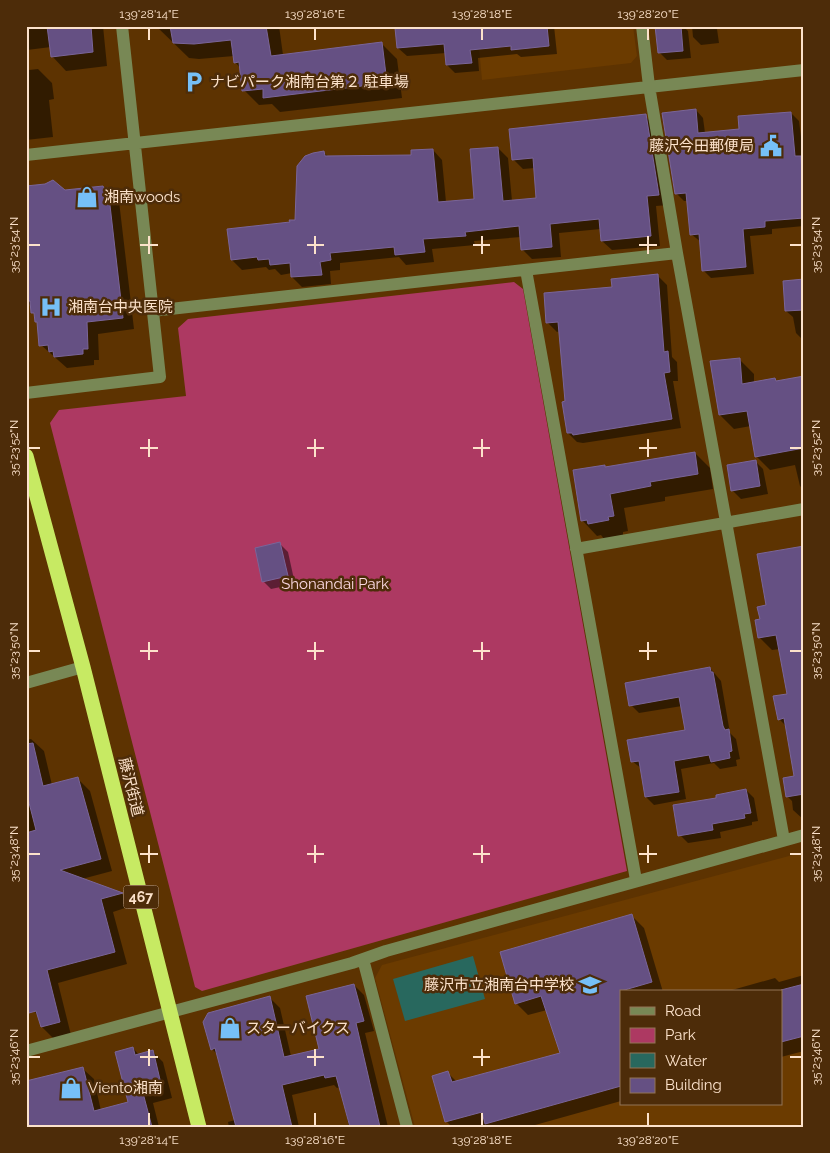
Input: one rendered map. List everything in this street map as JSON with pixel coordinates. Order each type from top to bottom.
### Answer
[{"type":"highway","name":"藤沢街道","points":[[26,456],[83,667],[199,1127]]},
{"type":"street","points":[[26,393],[160,377],[122,26]]},
{"type":"street","points":[[642,26],[649,86],[677,253],[784,840]]},
{"type":"street","points":[[26,155],[804,70]]},
{"type":"street","points":[[152,310],[677,253]]},
{"type":"street","points":[[526,270],[636,880]]},
{"type":"street","points":[[576,549],[804,509]]},
{"type":"street","points":[[26,683],[83,667]]},
{"type":"street","points":[[26,1051],[363,959],[636,880],[804,835]]},
{"type":"street","points":[[363,959],[407,1127]]},
{"type":"shaded area","points":[[477,26],[633,26],[637,56],[631,63],[482,80]]},
{"type":"shaded area","name":"藤沢市立湘南台中学校","points":[[804,852],[804,1123],[789,1127],[415,1127],[375,978],[382,965]]},
{"type":"green space","name":"Shonandai Park","points":[[514,282],[523,289],[627,871],[202,991],[195,987],[50,423],[59,410],[186,396],[178,328],[188,319]]},
{"type":"water","points":[[473,956],[485,999],[405,1021],[393,979]]},
{"type":"building","points":[[47,26],[91,26],[93,52],[51,57]]},
{"type":"building","points":[[170,26],[266,26],[271,56],[382,42],[387,83],[263,98],[263,89],[242,91],[239,62],[234,63],[231,40],[194,44],[173,43]]},
{"type":"building","points":[[411,26],[547,26],[549,46],[511,50],[511,46],[470,50],[472,63],[446,65],[444,44],[397,48],[395,28]]},
{"type":"building","points":[[655,26],[681,26],[683,51],[658,53]]},
{"type":"building","points":[[696,109],[698,133],[739,129],[738,116],[791,112],[795,156],[801,156],[804,218],[765,221],[765,227],[743,229],[746,267],[702,271],[699,234],[690,235],[686,193],[675,194],[662,113]]},
{"type":"building","points":[[646,114],[659,195],[647,196],[651,236],[601,241],[599,219],[550,224],[552,247],[521,250],[519,226],[465,232],[466,236],[423,239],[425,252],[395,255],[394,247],[330,253],[331,260],[320,262],[322,275],[291,277],[290,263],[270,265],[269,259],[258,260],[257,257],[231,260],[227,229],[295,220],[297,166],[305,156],[313,153],[324,151],[325,156],[411,155],[411,150],[433,149],[438,202],[474,199],[470,149],[498,147],[503,201],[536,198],[533,158],[512,160],[509,129]]},
{"type":"building","points":[[53,180],[65,190],[103,186],[108,188],[123,318],[87,322],[88,349],[83,349],[83,354],[54,357],[53,351],[49,352],[48,345],[39,346],[37,322],[35,322],[34,313],[31,313],[30,301],[26,301],[26,186],[45,184]]},
{"type":"building","points":[[658,274],[664,352],[668,351],[670,372],[664,373],[672,419],[573,435],[572,433],[567,433],[562,402],[565,401],[558,322],[546,323],[544,293],[612,287],[611,279]]},
{"type":"building","points":[[804,279],[804,310],[785,311],[783,281]]},
{"type":"building","points":[[740,358],[742,384],[775,378],[776,381],[804,376],[804,448],[755,457],[747,411],[719,415],[710,361]]},
{"type":"building","points":[[695,452],[698,474],[650,482],[651,486],[610,494],[614,516],[608,517],[609,520],[588,524],[587,520],[581,521],[573,470],[605,465],[605,467]]},
{"type":"building","points":[[756,460],[760,486],[731,491],[727,465]]},
{"type":"building","points":[[280,542],[288,576],[262,582],[255,548]]},
{"type":"building","points":[[804,546],[804,794],[786,797],[783,778],[794,776],[784,718],[778,720],[773,696],[787,694],[776,635],[758,638],[755,620],[760,619],[757,607],[766,605],[757,554]]},
{"type":"building","points":[[710,667],[711,672],[713,672],[723,726],[725,730],[729,729],[732,751],[729,752],[730,758],[711,762],[709,755],[674,761],[679,792],[645,797],[639,761],[631,762],[627,740],[685,730],[679,697],[629,706],[625,683]]},
{"type":"building","points":[[33,743],[43,786],[78,777],[101,859],[60,870],[123,893],[101,899],[115,952],[47,970],[60,1022],[41,1027],[36,1011],[29,1013],[26,1002],[26,833],[36,830],[26,791],[26,744]]},
{"type":"building","points":[[746,789],[751,813],[744,814],[745,818],[712,824],[713,830],[678,836],[673,805],[716,798],[716,795]]},
{"type":"building","points":[[632,914],[652,982],[620,990],[620,1086],[485,1124],[482,1112],[445,1122],[432,1076],[448,1071],[452,1082],[560,1053],[541,996],[515,1004],[500,952]]},
{"type":"building","points":[[354,984],[364,1021],[356,1023],[380,1127],[350,1127],[336,1076],[325,1078],[324,1075],[282,1085],[292,1127],[236,1127],[215,1048],[211,1050],[203,1022],[208,1013],[270,996],[284,1057],[319,1049],[306,996]]},
{"type":"building","points":[[804,984],[804,1036],[782,1042],[782,990]]},
{"type":"building","points":[[133,1047],[135,1055],[153,1050],[162,1088],[143,1093],[152,1127],[26,1127],[26,1081],[83,1067],[94,1111],[128,1102],[115,1052]]},
{"type":"place","name":"ナビパーク湘南台第２ 駐車場","points":[[194,82]]},
{"type":"place","name":"藤沢今田郵便局","points":[[771,146]]},
{"type":"place","name":"湘南woods","points":[[87,197]]},
{"type":"place","name":"湘南台中央医院","points":[[51,307]]},
{"type":"place","name":"藤沢市立湘南台中学校","points":[[590,985]]},
{"type":"place","name":"スターバイクス","points":[[230,1028]]},
{"type":"place","name":"Viento湘南","points":[[71,1088]]}]
